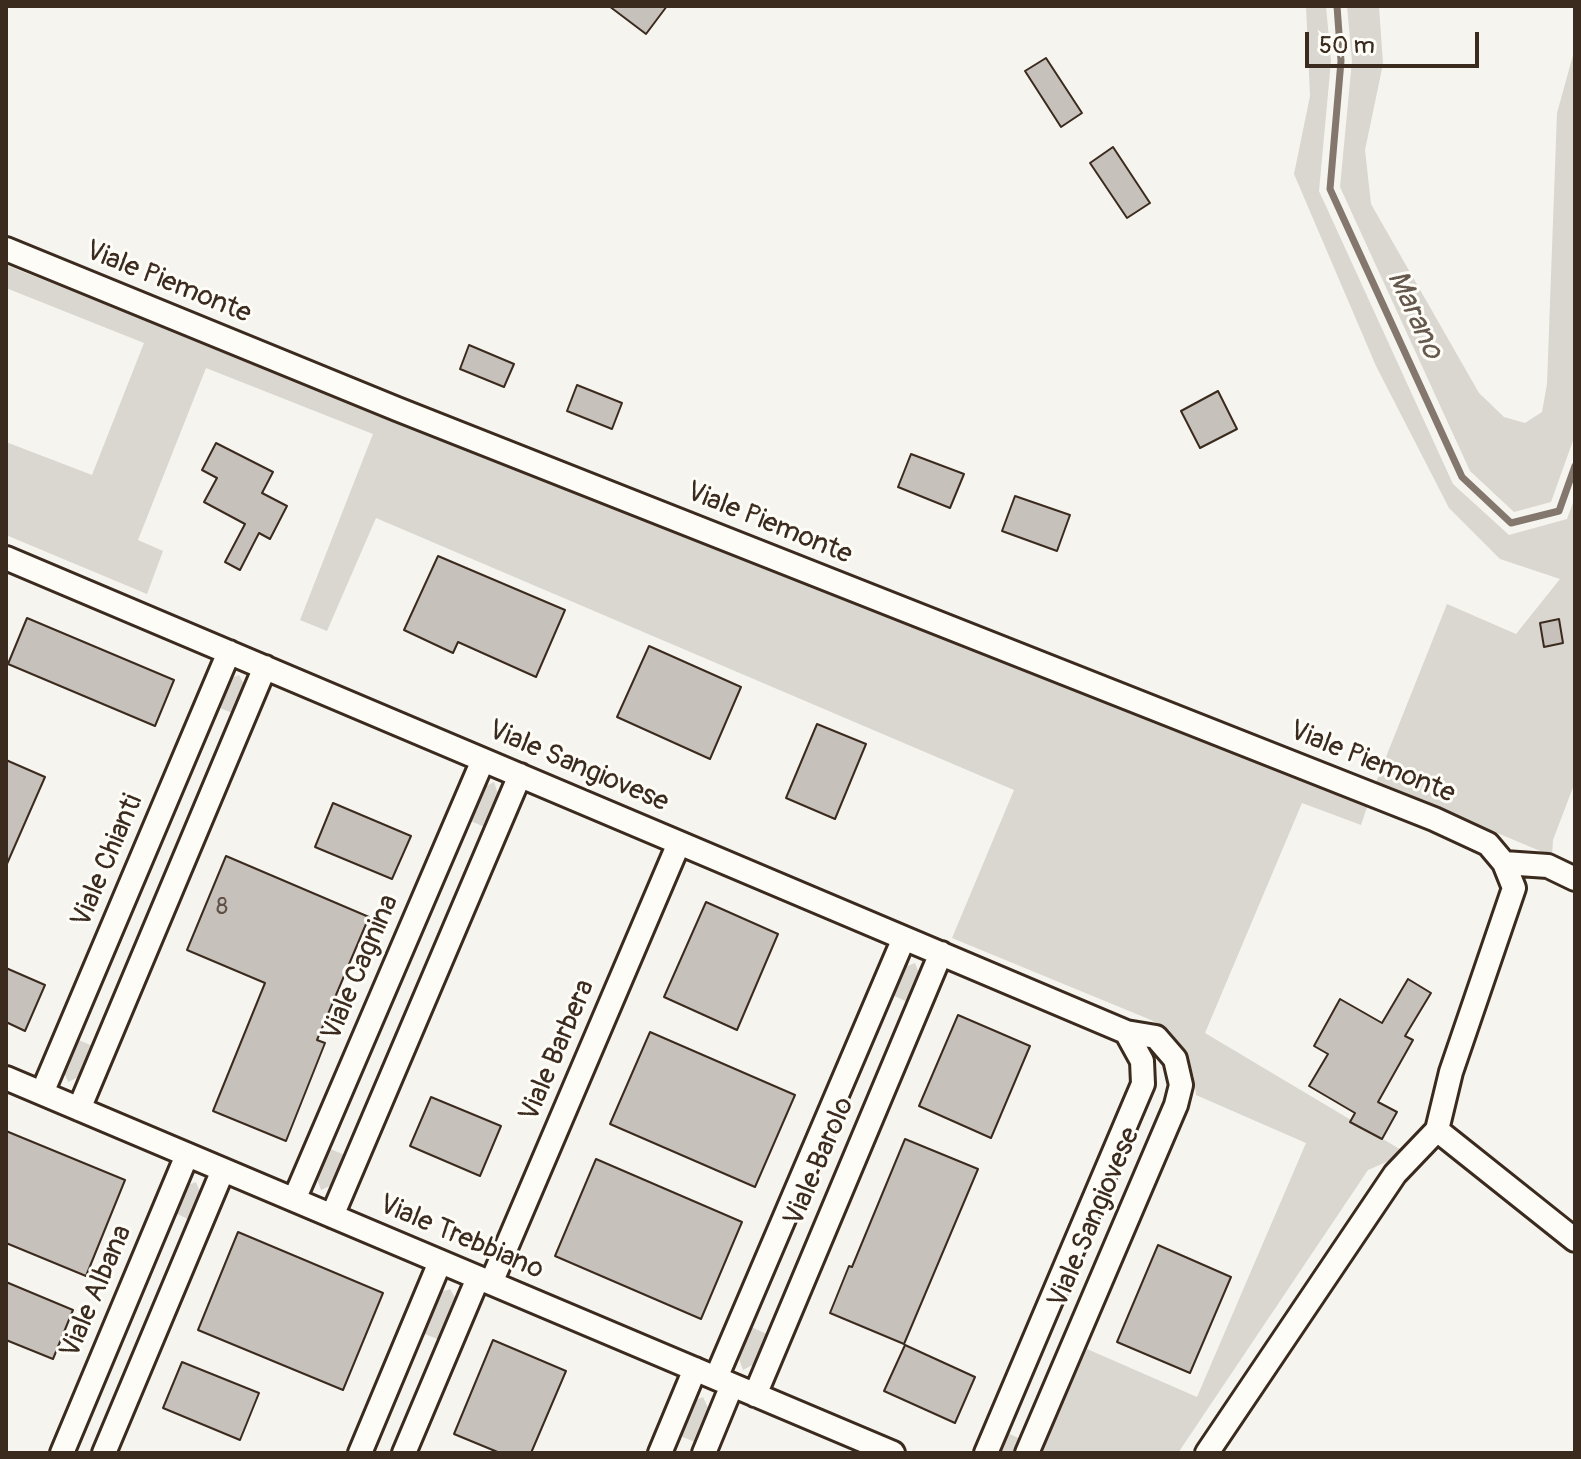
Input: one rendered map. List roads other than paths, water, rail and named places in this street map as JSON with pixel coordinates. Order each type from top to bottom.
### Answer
[{"type":"street","name":"Viale Piemonte","points":[[6,249],[397,409],[1434,819],[1488,844],[1504,863]]},
{"type":"street","name":"Viale Sangiovese","points":[[8,564],[265,667],[1126,1032],[1156,1037],[1175,1059],[1181,1085],[1176,1105],[1027,1453]]},
{"type":"street","name":"Viale Chianti","points":[[42,1093],[229,652]]},
{"type":"street","points":[[79,1109],[265,667]]},
{"type":"street","name":"Viale Cagnina","points":[[294,1200],[483,760]]},
{"type":"street","points":[[332,1216],[520,775]]},
{"type":"street","name":"Viale Barbera","points":[[485,1280],[679,843]]},
{"type":"street","points":[[1207,1453],[1395,1174],[1437,1130],[1451,1072],[1514,888],[1504,863],[1548,866],[1575,879]]},
{"type":"street","name":"Viale Barolo","points":[[704,1453],[724,1382],[904,938]]},
{"type":"street","name":"Viale Barolo","points":[[755,1395],[941,953]]},
{"type":"street","name":"Viale Sangiovese","points":[[986,1453],[1143,1084],[1142,1061],[1126,1032]]},
{"type":"street","name":"Viale Trebbiano","points":[[6,1078],[893,1453]]},
{"type":"street","points":[[1437,1130],[1575,1240]]},
{"type":"street","name":"Viale Albana","points":[[62,1453],[187,1155]]},
{"type":"street","points":[[104,1453],[223,1170]]},
{"type":"street","points":[[360,1453],[440,1262]]},
{"type":"street","points":[[404,1453],[485,1280]]},
{"type":"street","points":[[660,1453],[695,1369]]},
{"type":"waterway","name":"Marano","points":[[1337,6],[1341,61],[1330,189],[1462,477],[1511,523],[1559,511],[1575,466]]}]
